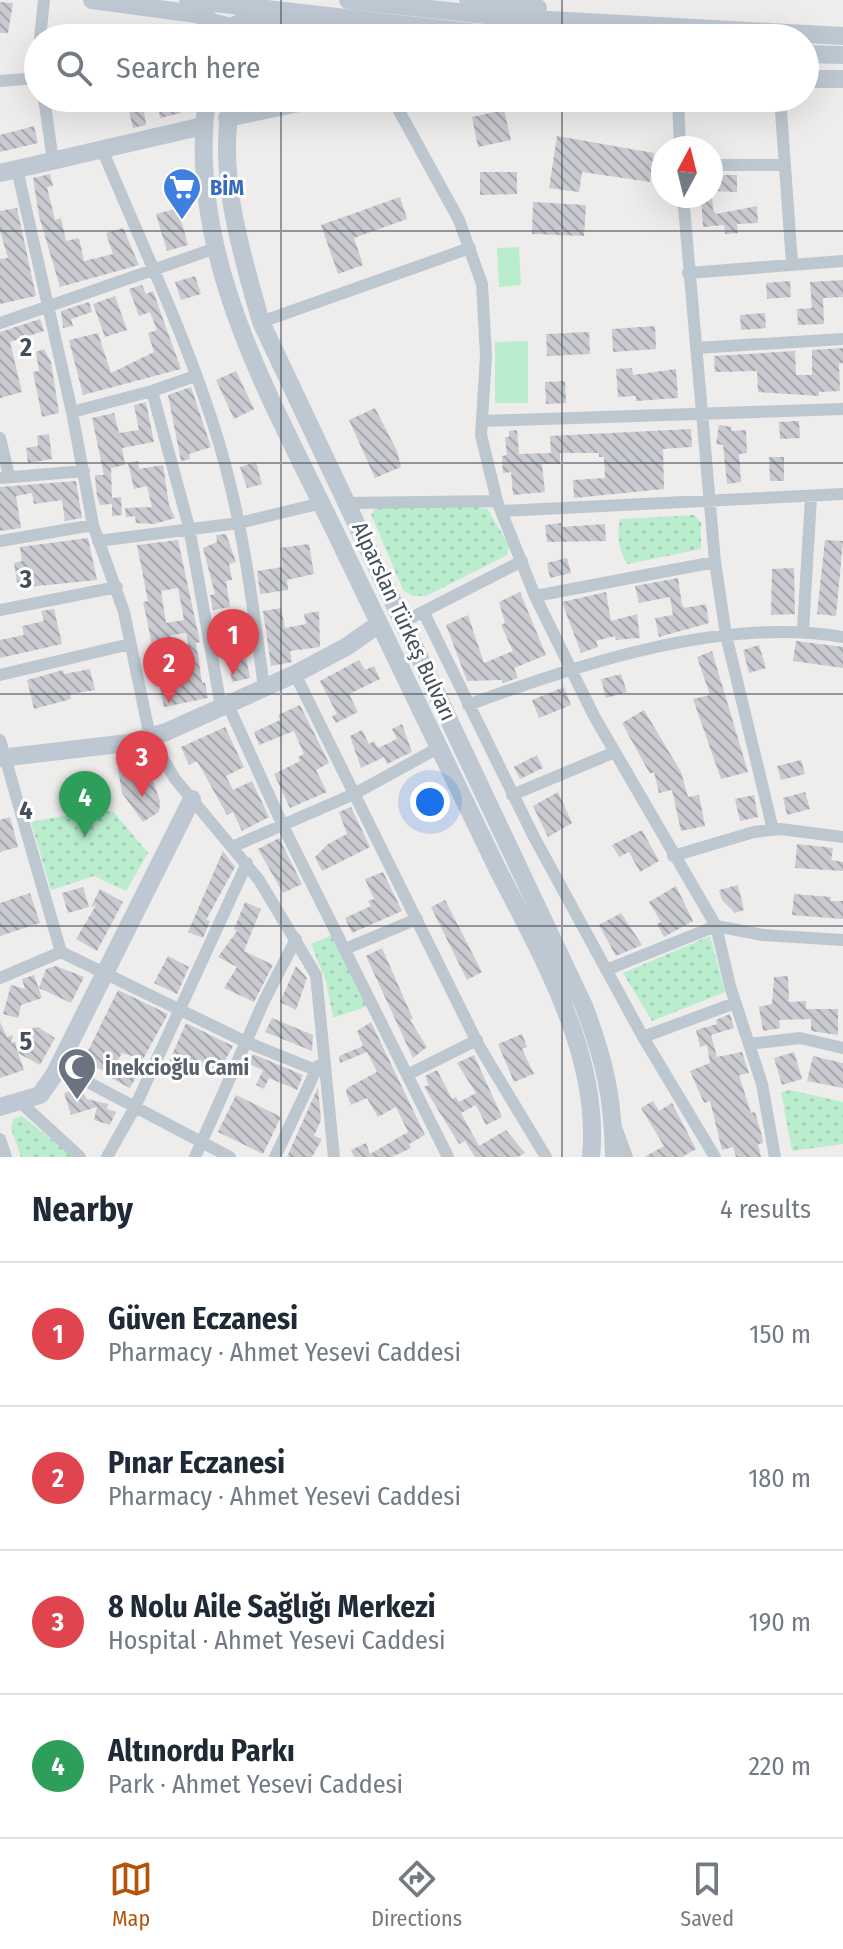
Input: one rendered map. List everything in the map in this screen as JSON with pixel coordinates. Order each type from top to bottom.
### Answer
[{"type":"main road","points":[[92,0],[201,7],[219,24]]},
{"type":"main road","points":[[188,0],[399,24]]},
{"type":"main road","points":[[250,24],[262,0]]},
{"type":"main road","points":[[348,0],[602,24]]},
{"type":"main road","points":[[468,0],[564,11],[622,24]]},
{"type":"main road","points":[[819,35],[843,36]]},
{"type":"main road","points":[[819,54],[843,55]]},
{"type":"main road","points":[[819,79],[843,79]]},
{"type":"main road","name":"Alparslan Türkeş Bulvarı","points":[[205,112],[203,171],[216,248],[243,336],[438,748],[537,947],[572,1028],[588,1094],[591,1157]]},
{"type":"main road","name":"Alparslan Türkeş Bulvarı","points":[[228,112],[228,172],[240,248],[261,322],[584,1006],[603,1055],[613,1117],[614,1157]]},
{"type":"main road","points":[[227,118],[256,112]]},
{"type":"main road","points":[[8,171],[203,126]]},
{"type":"main road","points":[[1,751],[150,737],[295,674],[346,647],[379,624]]},
{"type":"main road","points":[[0,1107],[40,1095],[54,1075],[192,799]]},
{"type":"street","points":[[41,24],[44,0]]},
{"type":"street","points":[[0,81],[24,79]]},
{"type":"street","points":[[46,112],[53,161]]},
{"type":"street","points":[[400,112],[459,220],[482,284],[486,314],[482,421],[488,477],[535,596],[571,669],[673,856],[716,926],[735,1003],[762,1084],[775,1157]]},
{"type":"street","points":[[679,112],[680,136]]},
{"type":"street","points":[[781,112],[792,263]]},
{"type":"street","points":[[102,149],[153,270],[220,445],[239,523],[264,688]]},
{"type":"street","points":[[723,165],[784,165]]},
{"type":"street","points":[[8,171],[48,307],[93,525],[108,576],[117,587],[150,737],[192,799],[247,863],[316,975],[334,1157]]},
{"type":"street","points":[[684,208],[715,562],[726,635],[773,830]]},
{"type":"street","points":[[0,323],[216,248]]},
{"type":"street","points":[[261,322],[470,248]]},
{"type":"street","points":[[688,273],[843,261]]},
{"type":"street","points":[[696,348],[843,339]]},
{"type":"street","points":[[72,412],[195,376]]},
{"type":"street","points":[[152,391],[189,527],[224,706],[409,1074],[443,1156]]},
{"type":"street","points":[[482,421],[843,409]]},
{"type":"street","points":[[0,438],[5,477],[84,471]]},
{"type":"street","points":[[347,503],[499,506],[711,503],[843,494]]},
{"type":"street","points":[[803,630],[811,497]]},
{"type":"street","points":[[98,541],[239,523],[322,503]]},
{"type":"street","points":[[0,541],[93,525]]},
{"type":"street","points":[[403,622],[522,561]]},
{"type":"street","points":[[535,596],[715,562]]},
{"type":"street","points":[[0,610],[117,587]]},
{"type":"street","points":[[424,613],[512,795],[643,1037],[715,1157]]},
{"type":"street","points":[[468,705],[571,669],[726,635],[803,630],[843,637]]},
{"type":"street","points":[[0,675],[130,644]]},
{"type":"street","points":[[295,674],[477,1040],[546,1157]]},
{"type":"street","points":[[232,847],[354,794],[438,748]]},
{"type":"street","points":[[1,751],[61,952],[246,1042],[313,1069]]},
{"type":"street","points":[[512,795],[615,752]]},
{"type":"street","points":[[673,856],[773,830],[843,837]]},
{"type":"street","points":[[107,1157],[134,1109],[247,863]]},
{"type":"street","points":[[345,949],[417,919]]},
{"type":"street","points":[[606,970],[716,926],[763,935],[843,940]]},
{"type":"street","points":[[195,1157],[296,939]]},
{"type":"street","points":[[0,978],[61,952]]},
{"type":"street","points":[[643,1037],[735,1003]]},
{"type":"street","points":[[749,1044],[800,1038],[843,1048]]},
{"type":"street","points":[[409,1074],[477,1040]]},
{"type":"street","points":[[275,1157],[313,1069],[326,1058]]},
{"type":"street","points":[[82,1079],[230,1157]]},
{"type":"street","points":[[20,1102],[80,1157]]},
{"type":"street","points":[[613,1117],[627,1157]]},
{"type":"street","points":[[0,1139],[6,1157]]},
{"type":"green space","points":[[519,247],[521,285],[499,287],[497,248]]},
{"type":"green space","points":[[528,341],[528,403],[495,403],[495,342]]},
{"type":"green space","points":[[392,500],[487,508],[509,545],[507,555],[426,596],[413,596],[403,590],[371,514],[380,503]]},
{"type":"green space","points":[[694,515],[701,522],[701,549],[628,564],[625,560],[618,536],[621,519]]},
{"type":"green space","points":[[95,810],[114,812],[148,853],[126,891],[94,876],[51,890],[31,822]]},
{"type":"green space","points":[[332,935],[368,1006],[333,1018],[326,981],[311,944]]},
{"type":"green space","points":[[710,936],[725,992],[652,1021],[623,973]]},
{"type":"green space","points":[[790,1090],[843,1102],[843,1144],[792,1151],[781,1092]]},
{"type":"green space","points":[[22,1116],[74,1157],[21,1157],[11,1128],[13,1119]]},
{"type":"building","points":[[0,2],[13,3],[8,33],[0,33]]},
{"type":"building","points":[[129,112],[144,112],[146,125],[133,128]]},
{"type":"building","points":[[159,112],[181,112],[181,113],[160,118]]},
{"type":"building","points":[[504,112],[511,140],[478,147],[472,117]]},
{"type":"building","points":[[34,126],[38,143],[0,152],[0,135]]},
{"type":"building","points":[[557,136],[651,152],[650,182],[582,172],[579,192],[549,188]]},
{"type":"building","points":[[480,172],[517,172],[517,194],[480,195]]},
{"type":"building","points":[[50,174],[53,186],[47,187],[55,220],[61,218],[66,241],[79,238],[84,261],[113,254],[106,233],[123,228],[139,265],[60,287],[39,216],[33,178]]},
{"type":"building","points":[[723,175],[737,175],[737,192],[723,191]]},
{"type":"building","points":[[400,197],[407,219],[354,238],[363,265],[338,274],[321,225]]},
{"type":"building","points":[[533,202],[586,205],[584,236],[532,234]]},
{"type":"building","points":[[757,206],[758,223],[737,224],[738,233],[725,234],[724,225],[703,227],[702,208],[713,208],[716,214]]},
{"type":"building","points":[[17,208],[36,296],[0,304],[0,259],[8,258],[0,231],[0,211]]},
{"type":"building","points":[[178,208],[188,245],[167,251],[156,214]]},
{"type":"building","points":[[195,276],[201,294],[181,300],[175,282]]},
{"type":"building","points":[[843,280],[843,297],[823,298],[824,324],[798,325],[797,309],[812,308],[810,282]]},
{"type":"building","points":[[790,281],[791,297],[767,299],[766,283]]},
{"type":"building","points":[[142,285],[146,294],[153,291],[181,369],[83,395],[69,340],[98,333],[111,373],[154,352],[148,333],[157,330],[150,312],[139,316],[129,289]]},
{"type":"building","points":[[115,296],[127,330],[105,337],[93,304]]},
{"type":"building","points":[[89,302],[92,312],[71,319],[73,326],[63,328],[61,311]]},
{"type":"building","points":[[765,313],[766,328],[741,330],[740,315]]},
{"type":"building","points":[[40,319],[44,331],[10,342],[22,392],[0,398],[0,332]]},
{"type":"building","points":[[655,326],[656,349],[613,352],[612,329]]},
{"type":"building","points":[[589,332],[590,354],[547,356],[546,334]]},
{"type":"building","points":[[843,348],[843,363],[839,364],[840,391],[819,392],[819,396],[758,392],[757,371],[715,372],[714,356],[795,351],[796,375],[812,375],[812,350]]},
{"type":"building","points":[[44,349],[51,362],[59,413],[42,417],[33,372],[39,371],[36,352]]},
{"type":"building","points":[[632,368],[633,375],[676,369],[678,398],[636,401],[636,396],[618,397],[616,369]]},
{"type":"building","points":[[236,371],[254,409],[234,419],[216,380]]},
{"type":"building","points":[[565,381],[566,403],[546,404],[545,382]]},
{"type":"building","points":[[191,387],[211,447],[189,454],[190,459],[181,461],[168,395]]},
{"type":"building","points":[[146,402],[154,442],[122,448],[125,465],[111,468],[112,498],[121,497],[122,515],[112,516],[112,504],[100,505],[97,497],[95,475],[104,475],[92,418],[114,413],[119,433],[139,430],[134,405]]},
{"type":"building","points":[[375,408],[397,451],[401,467],[375,478],[349,420]]},
{"type":"building","points":[[799,421],[800,438],[780,439],[779,422]]},
{"type":"building","points":[[719,425],[732,427],[731,431],[746,430],[747,453],[739,454],[741,482],[727,484],[723,445],[716,444]]},
{"type":"building","points":[[691,429],[692,447],[663,449],[664,489],[574,498],[573,480],[605,478],[604,457],[599,457],[599,453],[560,453],[560,464],[542,464],[545,492],[513,495],[511,472],[503,473],[502,456],[507,455],[505,437],[509,437],[509,431],[517,430],[519,454],[551,453],[550,436]]},
{"type":"building","points":[[49,434],[52,459],[28,463],[26,448],[38,446],[37,436]]},
{"type":"building","points":[[769,457],[784,457],[784,481],[770,481]]},
{"type":"building","points":[[138,461],[139,469],[163,465],[169,505],[175,518],[154,524],[136,523],[135,516],[126,517],[125,508],[152,507],[147,486],[134,489],[128,463]]},
{"type":"building","points":[[256,462],[262,484],[247,488],[240,467]]},
{"type":"building","points":[[76,481],[82,518],[65,521],[62,500],[34,504],[32,493],[16,496],[21,528],[0,531],[0,487]]},
{"type":"building","points":[[561,523],[561,527],[605,524],[606,541],[547,542],[545,525]]},
{"type":"building","points":[[226,534],[236,562],[229,564],[232,580],[226,581],[230,607],[213,610],[210,595],[215,594],[203,548],[217,542],[216,535]]},
{"type":"building","points":[[88,538],[97,580],[18,588],[14,563],[22,561],[20,547]]},
{"type":"building","points":[[178,540],[200,642],[196,643],[202,683],[205,682],[208,698],[164,707],[143,602],[148,601],[137,545]],"holes":[[[178,588],[184,620],[166,623],[161,591]],[[186,633],[190,654],[174,656],[171,635]]]},
{"type":"building","points":[[825,540],[843,541],[836,616],[817,614]]},
{"type":"building","points":[[309,544],[314,574],[287,580],[288,590],[260,594],[257,571],[283,567],[280,548]]},
{"type":"building","points":[[567,558],[571,573],[550,578],[547,563]]},
{"type":"building","points":[[794,568],[795,614],[771,615],[772,569]]},
{"type":"building","points":[[678,578],[682,605],[685,608],[706,604],[709,623],[659,637],[655,618],[673,615],[670,597],[639,603],[635,586]]},
{"type":"building","points":[[520,592],[546,655],[514,668],[518,678],[503,683],[502,680],[467,681],[446,625],[468,615],[484,663],[513,651],[501,625],[505,623],[499,602]]},
{"type":"building","points":[[606,592],[611,621],[637,614],[640,638],[616,640],[615,636],[596,641],[598,647],[581,653],[562,602]]},
{"type":"building","points":[[281,608],[285,628],[306,624],[304,614],[319,611],[320,647],[290,651],[292,662],[271,666],[263,611]]},
{"type":"building","points":[[54,609],[62,644],[0,658],[0,640],[24,635],[22,626],[44,621],[41,611]]},
{"type":"building","points":[[242,637],[250,678],[232,682],[224,640]]},
{"type":"building","points":[[796,641],[843,647],[843,668],[793,661]]},
{"type":"building","points":[[759,645],[766,668],[749,673],[743,650]]},
{"type":"building","points":[[712,651],[748,772],[721,779],[693,699],[710,695],[697,657]]},
{"type":"building","points":[[359,660],[365,670],[374,666],[380,679],[349,694],[358,712],[336,723],[332,716],[337,714],[320,681]]},
{"type":"building","points":[[90,669],[95,690],[70,694],[71,699],[34,709],[27,680],[63,670],[64,674]]},
{"type":"building","points":[[621,674],[627,692],[606,698],[601,679]]},
{"type":"building","points":[[564,687],[571,705],[539,718],[532,700]]},
{"type":"building","points":[[300,705],[329,763],[316,770],[327,792],[290,808],[274,774],[300,761],[298,757],[304,754],[294,731],[259,745],[254,732],[280,720],[278,715]]},
{"type":"building","points":[[644,710],[681,772],[688,797],[699,795],[705,826],[681,831],[672,790],[659,793],[654,772],[650,774],[622,723]]},
{"type":"building","points":[[402,724],[412,752],[387,764],[384,757],[361,768],[350,736],[362,730],[369,744],[374,741],[378,748],[397,739],[392,729]]},
{"type":"building","points":[[225,727],[244,767],[226,776],[233,790],[252,781],[269,817],[242,831],[233,812],[227,815],[197,761],[189,765],[181,747]]},
{"type":"building","points":[[537,755],[543,768],[520,779],[514,767]]},
{"type":"building","points":[[801,760],[805,774],[781,780],[777,766]]},
{"type":"building","points":[[142,765],[149,770],[160,801],[159,812],[143,822],[122,793],[118,768]]},
{"type":"building","points":[[558,792],[572,823],[548,837],[533,806]]},
{"type":"building","points":[[805,792],[810,809],[787,815],[783,798]]},
{"type":"building","points":[[754,795],[758,817],[740,821],[735,799]]},
{"type":"building","points":[[351,807],[370,847],[322,871],[315,857],[328,844],[347,834],[339,812]]},
{"type":"building","points":[[10,817],[18,847],[0,852],[0,820]]},
{"type":"building","points":[[642,830],[659,861],[640,872],[629,852],[619,857],[612,845]]},
{"type":"building","points":[[279,838],[302,884],[283,893],[258,849]]},
{"type":"building","points":[[797,844],[833,848],[831,860],[843,862],[843,871],[795,868]]},
{"type":"building","points":[[223,851],[235,867],[206,920],[210,921],[203,938],[188,932]]},
{"type":"building","points":[[383,872],[402,911],[352,933],[345,918],[371,906],[368,901],[374,899],[365,879]]},
{"type":"building","points":[[738,885],[744,910],[735,913],[722,900],[719,890]]},
{"type":"building","points":[[676,886],[693,921],[664,937],[657,924],[661,922],[649,902]]},
{"type":"building","points":[[83,887],[89,907],[68,913],[62,893]]},
{"type":"building","points":[[100,889],[123,902],[97,951],[76,939],[96,905],[91,907]]},
{"type":"building","points":[[30,893],[40,923],[0,936],[0,903]]},
{"type":"building","points":[[794,894],[843,901],[843,919],[792,915]]},
{"type":"building","points":[[445,900],[482,972],[467,980],[431,907]]},
{"type":"building","points":[[245,902],[261,909],[244,951],[273,965],[254,1002],[224,988],[237,967],[218,957],[237,931],[234,929]]},
{"type":"building","points":[[621,913],[642,945],[616,956],[599,925]]},
{"type":"building","points":[[382,948],[413,1019],[410,1020],[427,1047],[413,1058],[366,956]]},
{"type":"building","points":[[168,956],[189,967],[177,994],[154,983]]},
{"type":"building","points":[[56,966],[84,977],[71,1003],[39,988],[46,969]]},
{"type":"building","points":[[296,966],[307,978],[296,1010],[280,1002]]},
{"type":"building","points":[[34,975],[42,998],[21,1005],[18,1018],[3,1014],[11,985],[25,989],[22,979]]},
{"type":"building","points":[[788,976],[789,1002],[806,1001],[806,1009],[838,1009],[838,1035],[811,1031],[811,1019],[779,1020],[780,1028],[763,1031],[759,1007],[772,1004],[774,977]]},
{"type":"building","points":[[118,990],[168,1014],[143,1059],[122,1053],[116,1064],[136,1077],[130,1088],[111,1078],[113,1075],[83,1061]]},
{"type":"building","points":[[730,1014],[734,1028],[711,1035],[717,1057],[742,1052],[749,1073],[739,1075],[751,1113],[755,1112],[761,1132],[763,1143],[758,1144],[761,1157],[736,1157],[733,1147],[722,1150],[710,1101],[704,1103],[690,1071],[710,1063],[707,1045],[700,1047],[696,1030],[717,1024],[716,1020]]},
{"type":"building","points":[[272,1018],[313,1035],[312,1051],[265,1032]]},
{"type":"building","points":[[0,1022],[7,1037],[13,1035],[11,1044],[15,1041],[24,1070],[0,1078]]},
{"type":"building","points":[[371,1022],[425,1135],[409,1144],[411,1148],[392,1157],[354,1157],[351,1150],[366,1143],[370,1154],[408,1132],[396,1107],[378,1117],[367,1098],[351,1105],[346,1093],[347,1088],[377,1072],[367,1052],[340,1063],[339,1056],[363,1046],[357,1031]]},
{"type":"building","points":[[186,1023],[233,1046],[219,1071],[214,1074],[191,1065],[183,1082],[164,1073]]},
{"type":"building","points":[[38,1027],[55,1038],[40,1065],[18,1053],[33,1028]]},
{"type":"building","points":[[522,1034],[527,1047],[522,1049],[534,1074],[514,1082],[498,1044]]},
{"type":"building","points":[[794,1052],[802,1079],[782,1085],[774,1058]]},
{"type":"building","points":[[253,1054],[303,1075],[297,1090],[269,1078],[264,1089],[256,1085],[263,1070],[249,1064]]},
{"type":"building","points":[[474,1055],[502,1117],[486,1125],[476,1105],[461,1113],[479,1146],[506,1130],[525,1153],[518,1157],[475,1157],[465,1141],[459,1144],[424,1087],[429,1085],[425,1076],[437,1070],[452,1099],[456,1097],[459,1102],[476,1093],[457,1063]]},
{"type":"building","points":[[813,1056],[843,1063],[843,1088],[807,1081]]},
{"type":"building","points":[[318,1087],[321,1120],[314,1136],[322,1139],[312,1157],[287,1157]]},
{"type":"building","points":[[80,1088],[87,1099],[108,1104],[107,1109],[116,1112],[110,1125],[94,1120],[97,1107],[71,1115],[64,1093]]},
{"type":"building","points":[[236,1095],[281,1117],[263,1154],[218,1132]]},
{"type":"building","points":[[653,1101],[659,1111],[672,1103],[696,1149],[682,1157],[644,1157],[664,1146],[641,1108]]},
{"type":"place","name":"BİM","points":[[182,221]]},
{"type":"place","name":"Güven Eczanesi","points":[[233,675]]},
{"type":"place","name":"Pınar Eczanesi","points":[[169,703]]},
{"type":"place","name":"8 Nolu Aile Sağlığı Merkezi","points":[[142,797]]},
{"type":"place","name":"Altınordu Parkı","points":[[85,837]]},
{"type":"place","name":"İnekcioğlu Cami","points":[[77,1101]]}]
